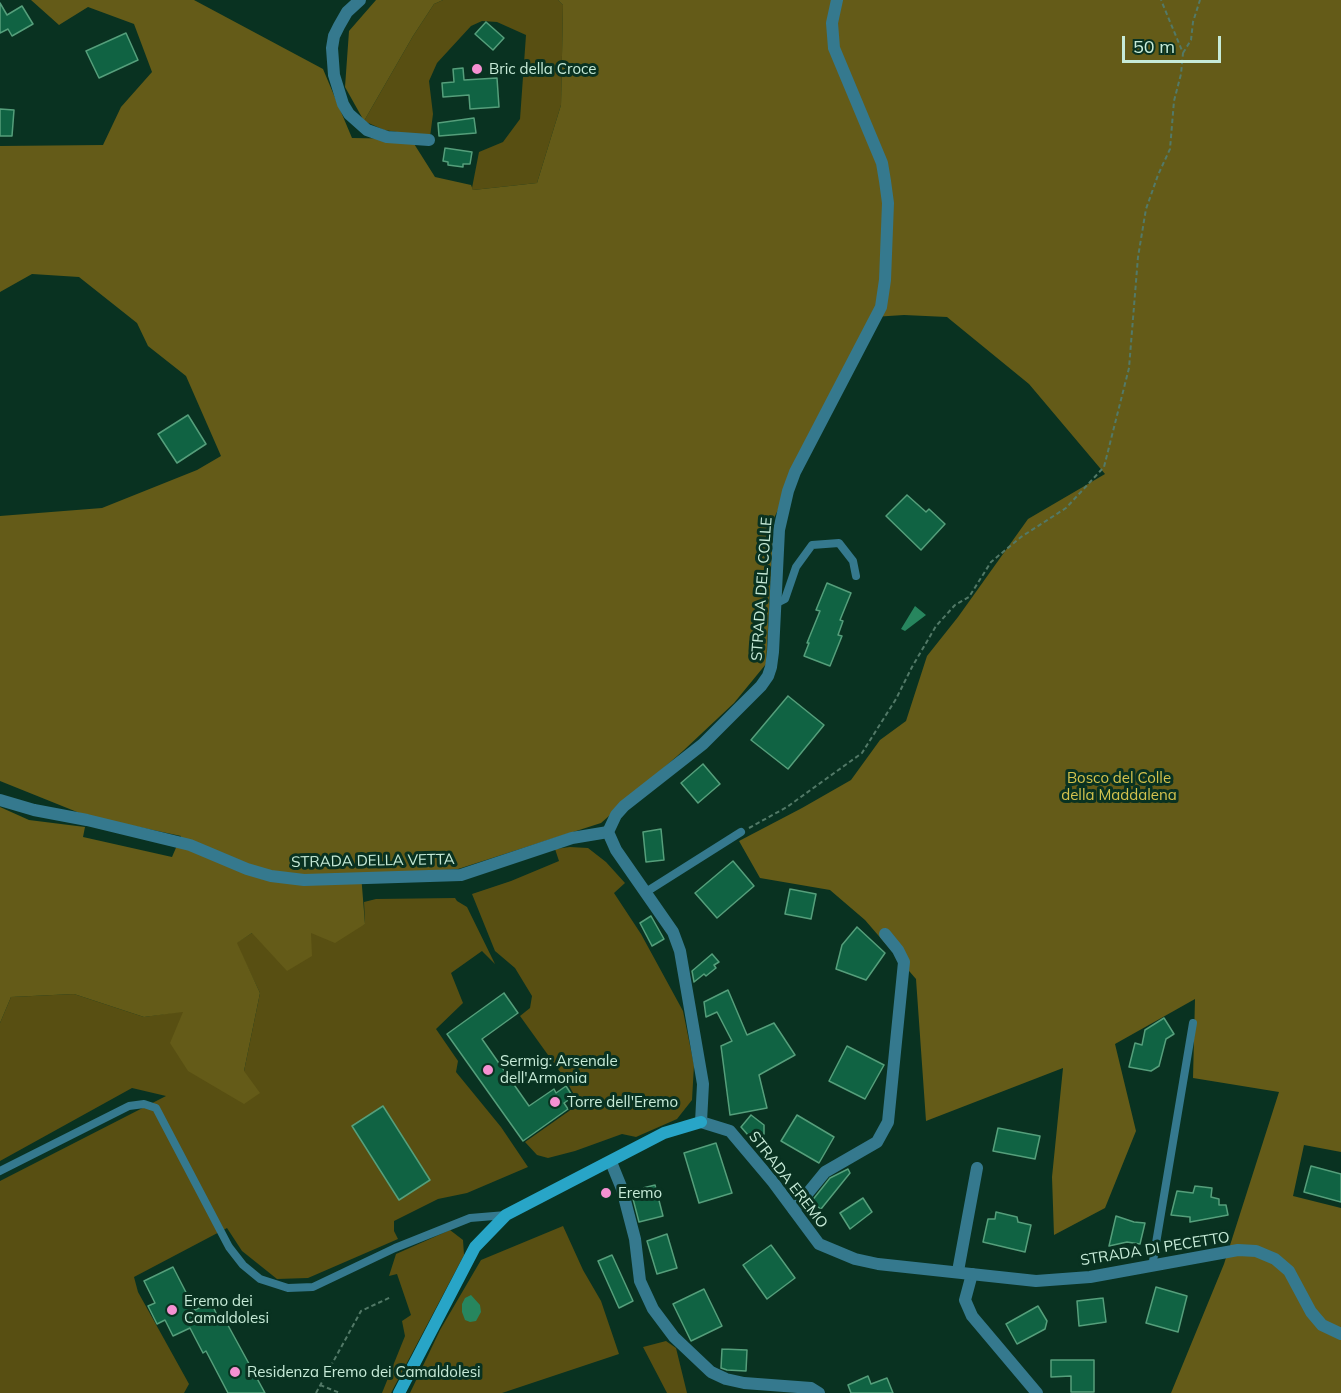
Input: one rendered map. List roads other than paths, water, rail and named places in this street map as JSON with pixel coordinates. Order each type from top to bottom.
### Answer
[{"type":"main road","points":[[399,1393],[474,1247],[506,1215],[664,1133],[701,1122]]},
{"type":"street","points":[[360,0],[347,12],[333,42],[334,75],[343,104],[349,114],[367,130],[387,137],[429,140]]},
{"type":"street","name":"STRADA DEL COLLE","points":[[608,832],[616,814],[703,744],[761,686],[771,667],[778,530],[788,491],[795,472],[881,307],[884,297],[888,203],[885,181],[882,163],[834,48],[832,23],[837,0]]},
{"type":"street","name":"STRADA DELLA VETTA","points":[[0,800],[34,810],[87,820],[190,845],[248,869],[271,876],[304,880],[461,874],[572,838],[608,832]]},
{"type":"street","points":[[608,832],[616,850],[673,932],[680,951],[701,1073],[701,1122]]},
{"type":"street","points":[[794,1210],[825,1172],[878,1142],[888,1122],[904,962],[885,934]]},
{"type":"street","name":"STRADA EREMO","points":[[701,1122],[730,1131],[773,1182],[819,1244],[855,1259],[878,1264]]},
{"type":"street","points":[[611,1162],[622,1189],[635,1239],[640,1281],[653,1309],[674,1337],[711,1372],[726,1379],[744,1383],[812,1388],[819,1393]]},
{"type":"street","points":[[958,1271],[977,1168]]},
{"type":"street","name":"STRADA DI PECETTO","points":[[878,1264],[1036,1281],[1090,1277],[1238,1250],[1256,1251],[1275,1259],[1289,1271],[1311,1311],[1322,1325],[1341,1334]]},
{"type":"street","points":[[972,1274],[965,1300],[972,1316],[1037,1393]]},
{"type":"lane","points":[[775,604],[785,599],[796,567],[812,545],[839,543],[853,561],[856,576]]},
{"type":"lane","points":[[646,892],[741,832]]},
{"type":"lane","points":[[1152,1267],[1193,1023]]},
{"type":"lane","points":[[0,1171],[129,1106],[144,1104],[156,1108],[229,1247],[243,1265],[260,1279],[288,1288],[313,1287],[374,1258],[471,1218],[506,1215]]},
{"type":"place","name":"Bric della Croce","points":[[477,69]]},
{"type":"place","name":"Sermig: Arsenale dell'Armonia","points":[[488,1070]]},
{"type":"place","name":"Torre dell'Eremo","points":[[555,1102]]},
{"type":"place","name":"Eremo","points":[[606,1193]]},
{"type":"place","name":"Eremo dei Camaldolesi","points":[[172,1310]]},
{"type":"place","name":"Residenza Eremo dei Camaldolesi","points":[[235,1372]]},
{"type":"park label","name":"Bosco del Colle della Maddalena","points":[[1119,786]]}]
